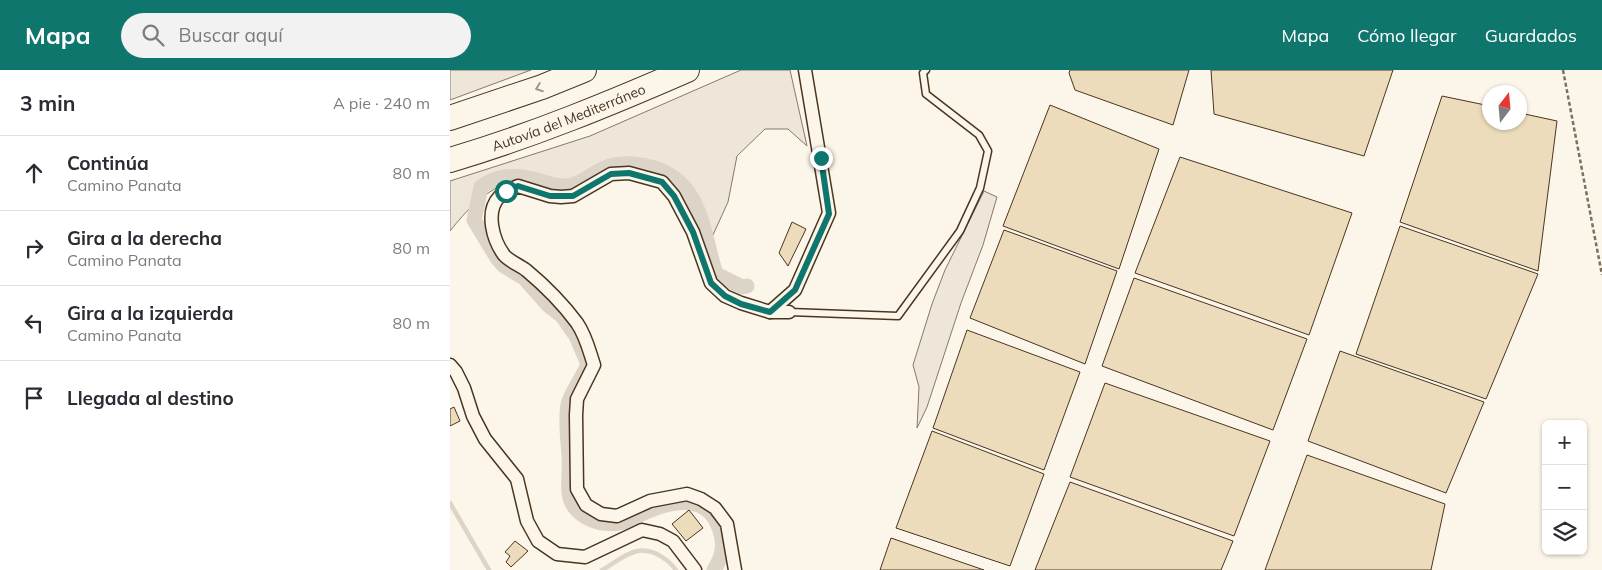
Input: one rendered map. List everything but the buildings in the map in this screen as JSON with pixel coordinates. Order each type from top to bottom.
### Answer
[{"type":"highway","points":[[450,118],[542,87],[584,70]]},
{"type":"highway","name":"Autovía del Mediterráneo","points":[[450,160],[496,147],[598,109],[687,70]]},
{"type":"street","points":[[770,312],[795,290],[829,214],[805,70]]},
{"type":"street","points":[[735,570],[727,524],[715,508],[701,499],[687,494],[650,501],[617,516],[601,514],[586,505],[577,489],[575,437],[577,399],[594,365],[586,339],[577,323],[551,295],[525,270],[504,256],[491,223],[494,207],[498,198],[506,191],[518,186],[550,196],[573,196],[611,174],[629,173],[662,182],[674,196],[693,232],[711,283],[725,296],[741,304],[770,312],[789,312]]},
{"type":"street","points":[[450,365],[464,388],[473,416],[485,439],[517,479],[527,521],[538,541],[558,554],[585,558],[642,530],[660,534],[673,541],[695,570]]},
{"type":"lane","points":[[789,312],[898,316],[960,230],[980,188],[988,151],[979,136],[926,94],[923,73],[926,70]]},
{"type":"path","points":[[1563,70],[1602,275]]},
{"type":"shaded area","points":[[450,70],[531,70],[450,100]]},
{"type":"shaded area","points":[[741,70],[790,70],[807,146],[788,129],[765,129],[737,156],[728,202],[707,251],[694,209],[681,188],[671,179],[659,173],[634,167],[605,169],[577,187],[567,190],[554,189],[527,180],[514,180],[482,197],[450,231],[450,181],[590,136]]},
{"type":"shaded area","points":[[984,191],[997,197],[983,245],[961,303],[927,407],[917,428],[919,387],[913,365],[945,270]]},
{"type":"waterway","points":[[714,570],[719,562],[723,544],[717,522],[703,507],[694,504],[673,503],[647,511],[623,522],[611,524],[587,518],[575,508],[569,493],[567,411],[571,396],[588,364],[576,336],[562,316],[548,305],[524,278],[504,266],[474,220],[481,187],[493,180],[512,176],[526,177],[557,186],[565,186],[582,181],[604,168],[619,164],[647,166],[665,172],[679,182],[697,208],[716,274],[742,287],[747,286]]},
{"type":"waterway","points":[[450,503],[489,570]]},
{"type":"waterway","points":[[602,570],[624,556],[638,551],[653,552],[670,563],[676,570]]},
{"type":"route","points":[[506,191],[518,186],[550,196],[573,196],[611,174],[629,173],[662,182],[674,196],[693,232],[711,283],[725,296],[741,304],[770,312],[795,290],[829,214],[821,158]]}]
